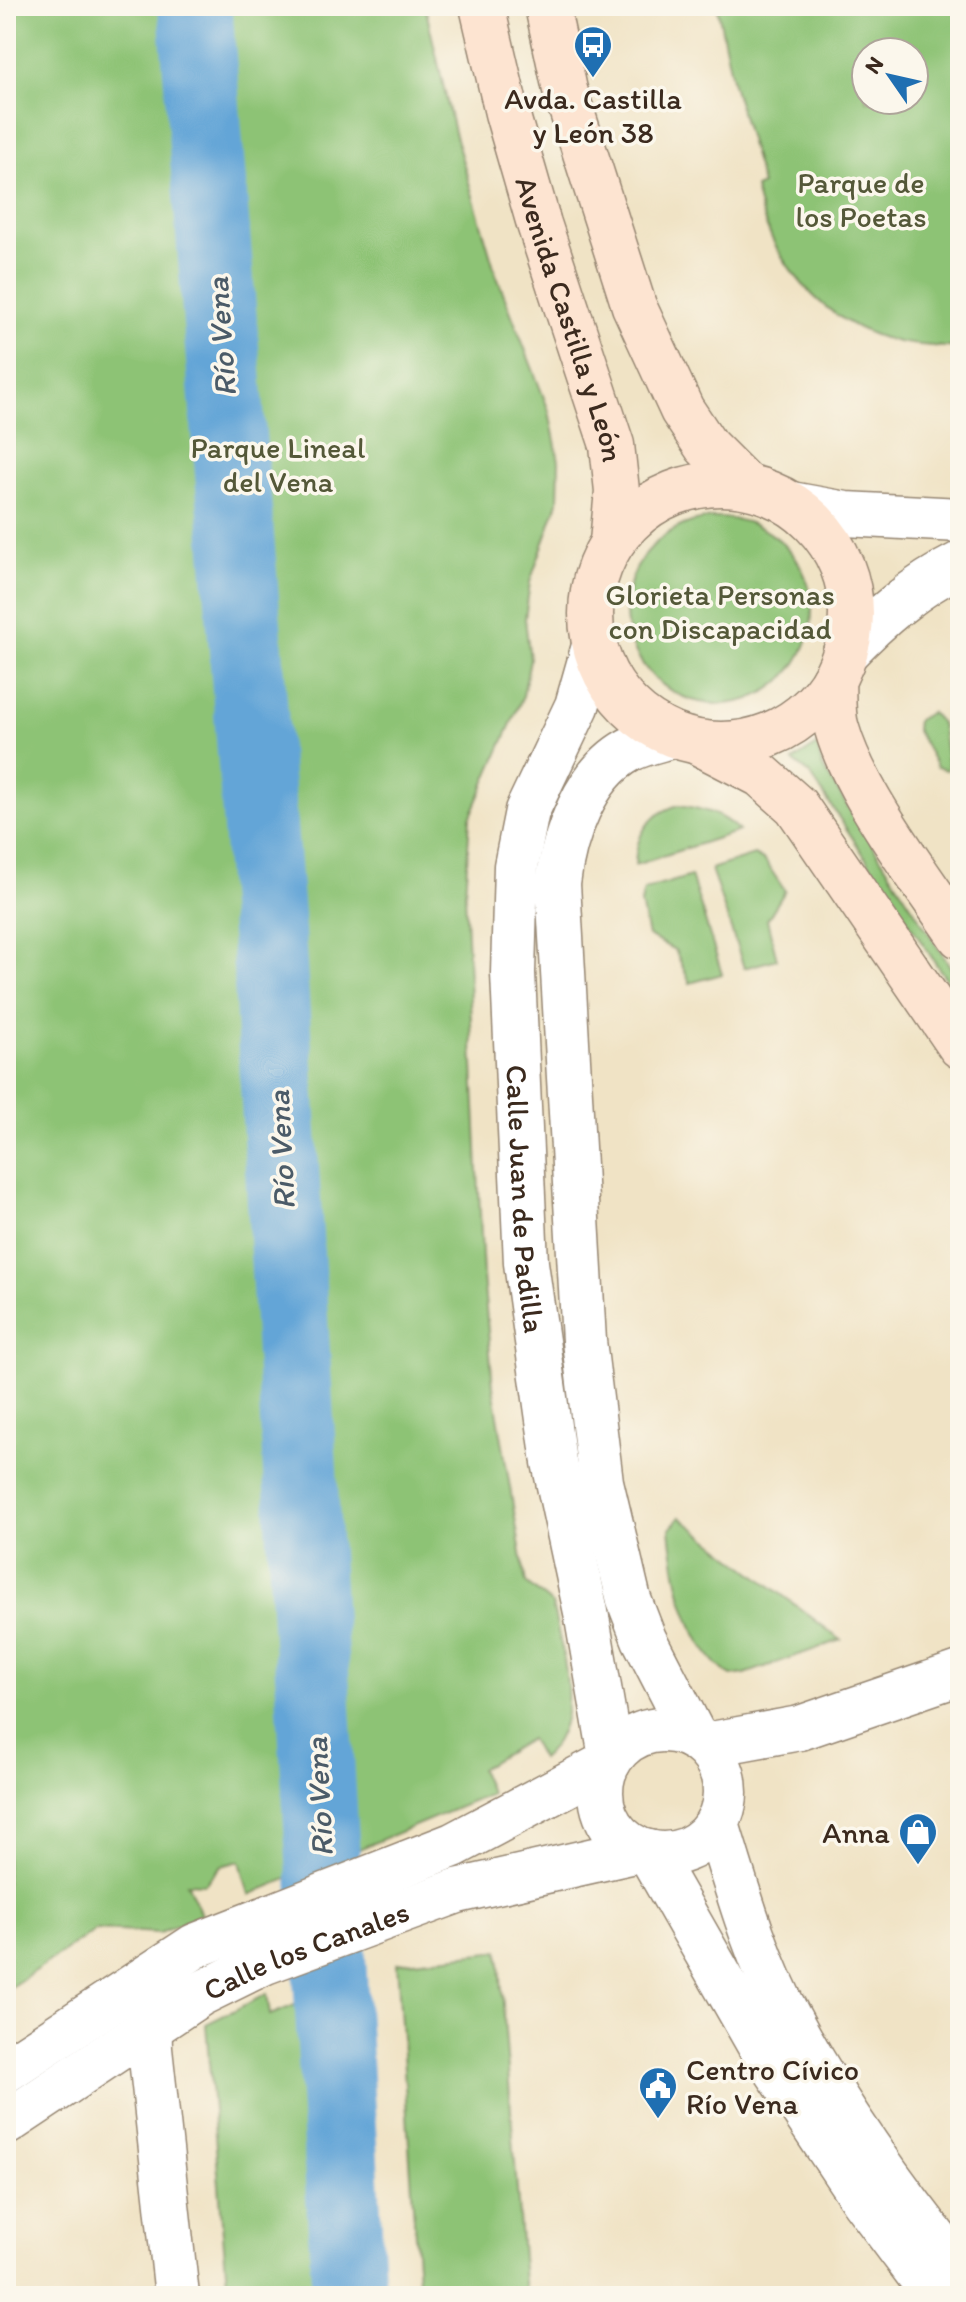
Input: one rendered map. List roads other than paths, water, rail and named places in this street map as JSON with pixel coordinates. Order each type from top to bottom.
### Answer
[{"type":"main road","name":"Avenida Castilla y León","points":[[482,6],[507,113],[539,224],[612,445],[617,491],[612,542]]},
{"type":"main road","points":[[547,6],[569,105],[639,318],[682,410],[706,446],[746,486]]},
{"type":"main road","points":[[960,936],[889,831],[851,764],[836,726],[839,667],[851,626],[850,597],[843,570],[822,533],[791,504],[746,486],[695,486],[648,505],[612,542],[596,575],[592,598],[594,646],[614,690],[640,717],[761,775],[796,806],[960,1046]]},
{"type":"main road","points":[[685,739],[730,744],[761,738],[789,725],[814,705],[839,667]]},
{"type":"street","points":[[791,504],[846,514],[960,520]]},
{"type":"street","points":[[839,667],[887,610],[932,578],[960,564]]},
{"type":"street","name":"Calle Juan de Padilla","points":[[594,646],[577,706],[527,811],[516,866],[513,973],[526,1263],[554,1462],[586,1612],[610,1760]]},
{"type":"street","name":"Calle Juan de Padilla","points":[[685,739],[629,750],[592,786],[575,817],[558,884],[584,1341],[601,1482],[629,1600],[644,1639],[700,1742]]},
{"type":"street","points":[[935,2296],[863,2200],[760,2046],[644,1851],[614,1831],[605,1815],[601,1780],[610,1760],[634,1736],[649,1731],[665,1729],[700,1742],[800,1728],[960,1673]]},
{"type":"street","points":[[644,1851],[686,1850],[709,1835],[752,1773],[800,1728]]},
{"type":"street","points":[[700,1742],[722,1770],[725,1785],[719,1819],[762,1960],[789,2018],[886,2171],[960,2270]]},
{"type":"street","name":"Calle los Canales","points":[[6,2123],[200,1994],[391,1892],[501,1822],[610,1760]]},
{"type":"street","name":"Calle los Canales","points":[[6,2070],[177,1958],[208,1940],[261,1918],[391,1892],[492,1881],[644,1851]]},
{"type":"street","points":[[177,1958],[148,1994],[177,2296]]},
{"type":"waterway","name":"Río Vena","points":[[195,6],[267,915],[349,2296]]},
{"type":"place","name":"Avda. Castilla y León 38","points":[[593,79]]},
{"type":"place","name":"Anna","points":[[918,1866]]},
{"type":"place","name":"Centro Cívico Río Vena","points":[[658,2120]]},
{"type":"park label","name":"Parque de los Poetas","points":[[861,199]]},
{"type":"park label","name":"Parque Lineal del Vena","points":[[278,464]]},
{"type":"park label","name":"Glorieta Personas con Discapacidad","points":[[720,611]]}]
